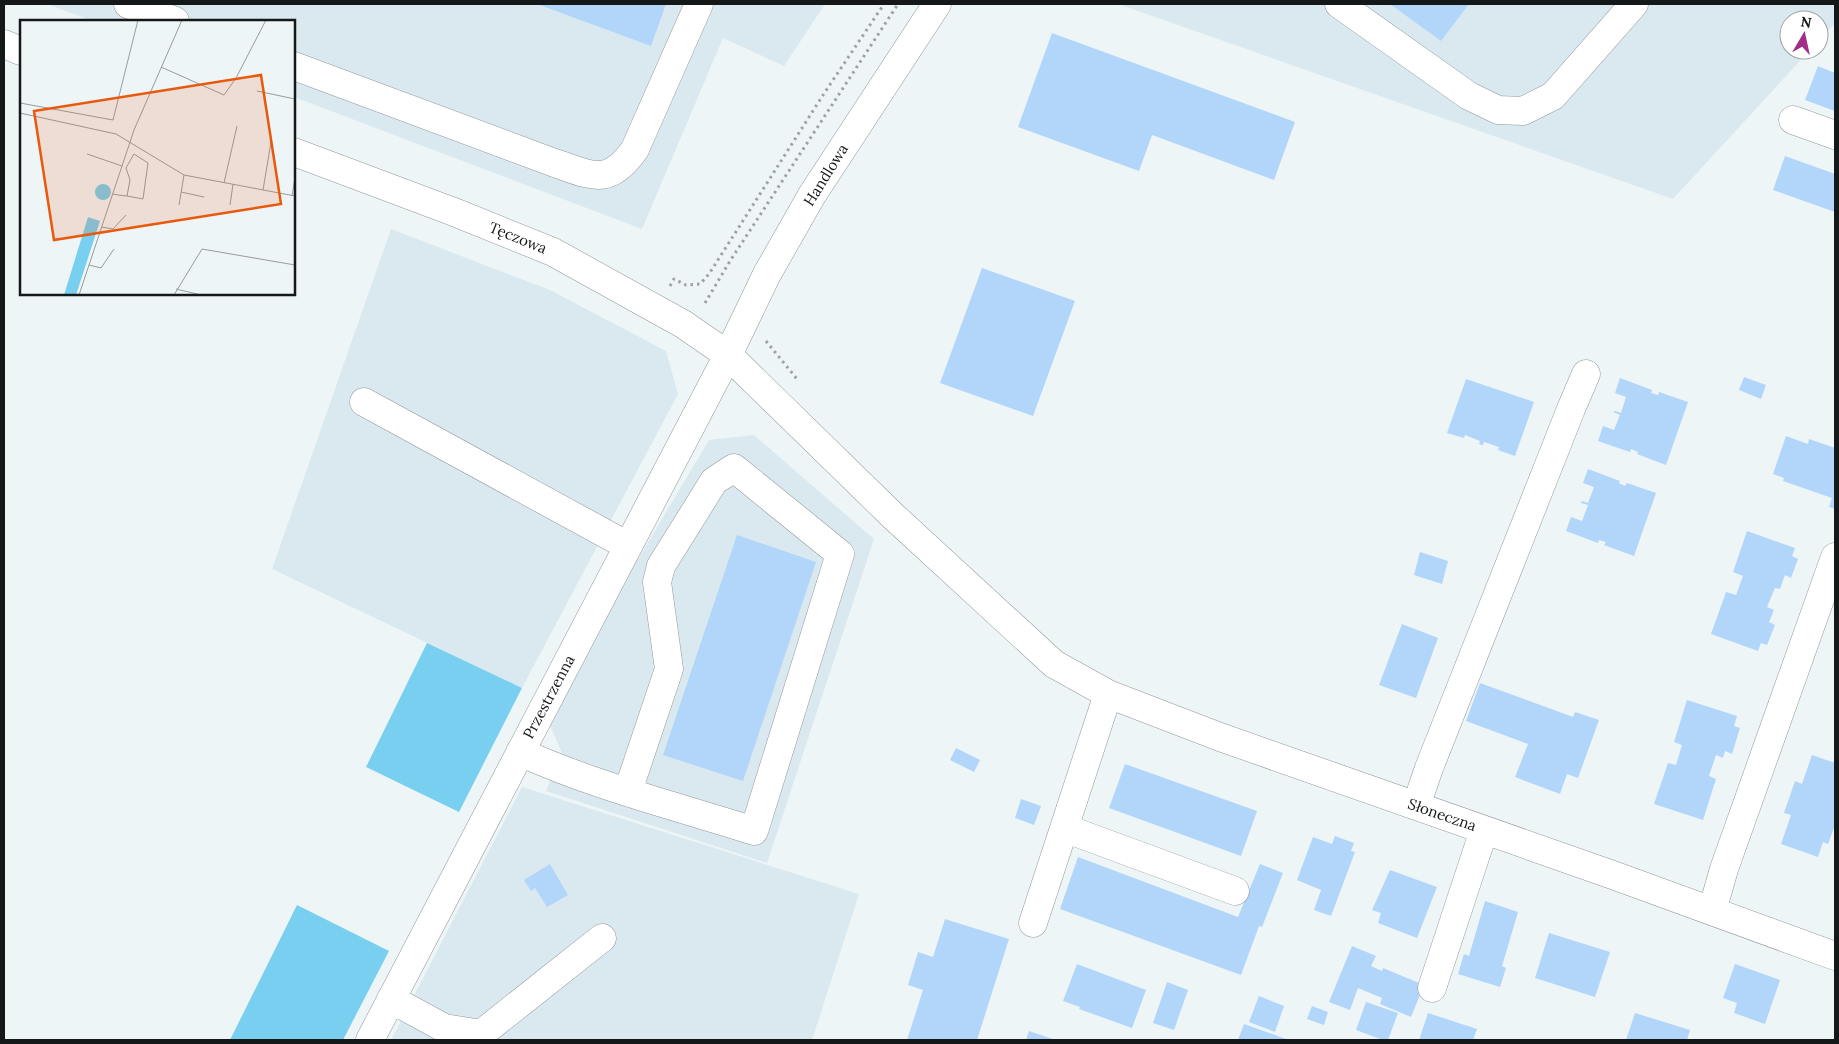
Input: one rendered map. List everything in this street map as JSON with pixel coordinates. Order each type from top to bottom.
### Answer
[{"type":"street","points":[[128,4],[172,20]]},
{"type":"street","points":[[295,66],[585,174],[598,176],[613,173],[626,162],[635,149],[699,4]]},
{"type":"street","name":"Handlowa","points":[[728,355],[767,274],[812,195],[937,4]]},
{"type":"street","points":[[1339,4],[1469,96],[1498,110],[1523,110],[1553,96],[1634,4]]},
{"type":"street","points":[[4,44],[20,51]]},
{"type":"street","points":[[1793,120],[1835,135]]},
{"type":"street","name":"Tęczowa","points":[[295,152],[454,212],[553,252],[683,324],[728,355],[893,516],[1054,664]]},
{"type":"street","name":"Przestrzenna","points":[[370,1040],[728,355]]},
{"type":"street","points":[[1416,806],[1429,768],[1523,528],[1586,374]]},
{"type":"street","points":[[364,402],[628,546]]},
{"type":"street","points":[[520,752],[557,769],[754,831],[840,554],[734,468],[714,482],[661,566],[657,582],[669,669],[628,791]]},
{"type":"street","points":[[1712,911],[1724,868],[1835,557]]},
{"type":"street","name":"Słoneczna","points":[[1054,664],[1108,694],[1220,737],[1835,956]]},
{"type":"street","points":[[1032,923],[1108,694]]},
{"type":"street","points":[[1064,828],[1235,891]]},
{"type":"street","points":[[1432,988],[1484,830]]},
{"type":"street","points":[[391,999],[444,1028],[481,1034],[602,938]]},
{"type":"path","points":[[667,290],[674,279],[686,285],[700,284],[709,274],[825,92],[884,4]]},
{"type":"path","points":[[705,303],[730,261],[898,4]]},
{"type":"path","points":[[764,338],[799,381]]},
{"type":"shaded area","points":[[47,4],[825,4],[784,66],[723,38],[642,229],[295,97],[295,20],[90,20]]},
{"type":"shaded area","points":[[1118,4],[1835,4],[1835,23],[1829,30],[1829,10],[1779,10],[1779,60],[1801,60],[1673,199]]},
{"type":"shaded area","points":[[391,229],[550,290],[666,351],[678,394],[522,688],[272,569]]},
{"type":"shaded area","points":[[754,435],[874,539],[767,863],[546,791],[562,753],[549,723],[610,606],[709,440]]},
{"type":"shaded area","points":[[427,643],[522,688],[459,812],[366,767]]},
{"type":"shaded area","points":[[522,787],[859,894],[812,1040],[391,1040]]},
{"type":"shaded area","points":[[297,905],[389,951],[343,1040],[230,1040]]},
{"type":"building","points":[[537,4],[666,4],[651,46]]},
{"type":"building","points":[[1390,4],[1469,4],[1441,41]]},
{"type":"building","points":[[1052,33],[1295,122],[1274,180],[1152,135],[1139,171],[1018,127]]},
{"type":"building","points":[[1818,66],[1835,73],[1835,111],[1805,100]]},
{"type":"building","points":[[1785,156],[1835,174],[1835,212],[1773,190]]},
{"type":"building","points":[[982,268],[1075,301],[1033,416],[940,383]]},
{"type":"building","points":[[1744,377],[1766,385],[1761,399],[1739,390]]},
{"type":"building","points":[[1620,378],[1652,390],[1651,393],[1658,395],[1659,392],[1688,402],[1666,465],[1637,454],[1638,452],[1631,449],[1630,452],[1598,441],[1603,426],[1614,430],[1620,415],[1613,412],[1621,413],[1626,397],[1615,393]]},
{"type":"building","points":[[1466,379],[1534,402],[1515,456],[1498,450],[1499,447],[1484,442],[1481,445],[1479,444],[1480,441],[1465,435],[1464,438],[1447,433]]},
{"type":"building","points":[[1786,436],[1808,444],[1809,439],[1835,448],[1835,509],[1829,507],[1832,498],[1783,481],[1784,478],[1773,474]]},
{"type":"building","points":[[1588,469],[1620,481],[1619,483],[1625,486],[1627,483],[1656,493],[1634,556],[1604,545],[1606,542],[1599,540],[1598,543],[1566,531],[1571,517],[1582,521],[1588,505],[1581,503],[1582,501],[1588,503],[1594,487],[1583,483]]},
{"type":"building","points":[[1747,531],[1795,548],[1792,556],[1798,559],[1791,578],[1785,575],[1780,589],[1775,588],[1767,607],[1774,610],[1769,622],[1775,625],[1767,645],[1761,643],[1758,651],[1711,634],[1726,592],[1736,595],[1743,576],[1733,572]]},
{"type":"building","points":[[737,535],[816,562],[743,781],[663,755]]},
{"type":"building","points":[[1420,552],[1448,561],[1442,584],[1414,575]]},
{"type":"building","points":[[1402,624],[1438,638],[1416,698],[1379,685]]},
{"type":"building","points":[[1480,683],[1573,717],[1575,712],[1599,720],[1578,778],[1567,774],[1560,794],[1515,777],[1528,744],[1466,721]]},
{"type":"building","points":[[1687,700],[1737,716],[1734,726],[1740,728],[1732,754],[1725,751],[1723,758],[1716,755],[1709,776],[1716,779],[1703,820],[1654,804],[1668,763],[1676,765],[1682,745],[1674,742]]},
{"type":"building","points":[[956,748],[980,760],[974,772],[950,760]]},
{"type":"building","points":[[1812,755],[1835,763],[1835,825],[1828,844],[1823,842],[1818,857],[1781,844],[1791,815],[1784,813],[1795,781],[1802,784]]},
{"type":"building","points":[[1125,764],[1257,811],[1241,856],[1109,808]]},
{"type":"building","points":[[1021,799],[1041,806],[1034,825],[1015,818]]},
{"type":"building","points":[[1335,836],[1354,843],[1351,851],[1355,852],[1331,916],[1314,910],[1321,890],[1297,880],[1313,837],[1332,844]]},
{"type":"building","points":[[1078,857],[1238,917],[1260,864],[1283,873],[1262,927],[1259,926],[1241,975],[1060,909]]},
{"type":"building","points":[[550,864],[568,895],[547,907],[535,888],[531,891],[524,880]]},
{"type":"building","points":[[1390,870],[1437,887],[1417,938],[1378,923],[1381,913],[1372,910]]},
{"type":"building","points":[[1485,901],[1518,912],[1502,966],[1506,968],[1500,987],[1458,974],[1464,954],[1469,956]]},
{"type":"building","points":[[945,919],[1009,939],[977,1040],[907,1040],[923,990],[908,985],[918,952],[933,957]]},
{"type":"building","points":[[1549,933],[1610,952],[1595,997],[1535,978]]},
{"type":"building","points":[[1352,946],[1376,956],[1371,966],[1382,971],[1383,968],[1424,985],[1411,1017],[1380,1004],[1382,998],[1358,988],[1350,1010],[1329,1002]]},
{"type":"building","points":[[1077,964],[1146,990],[1132,1028],[1079,1009],[1080,1007],[1063,1001]]},
{"type":"building","points":[[1735,964],[1780,980],[1765,1024],[1734,1013],[1737,1003],[1723,998]]},
{"type":"building","points":[[1167,982],[1188,990],[1174,1030],[1153,1023]]},
{"type":"building","points":[[1259,996],[1284,1006],[1275,1032],[1249,1022]]},
{"type":"building","points":[[1366,1002],[1398,1013],[1388,1040],[1356,1030]]},
{"type":"building","points":[[1312,1006],[1328,1012],[1324,1025],[1307,1019]]},
{"type":"building","points":[[1428,1013],[1477,1029],[1473,1040],[1419,1040]]},
{"type":"building","points":[[1635,1013],[1690,1030],[1687,1040],[1626,1040]]},
{"type":"building","points":[[1244,1024],[1289,1040],[1238,1040]]},
{"type":"building","points":[[1029,1031],[1056,1040],[1026,1040]]}]
